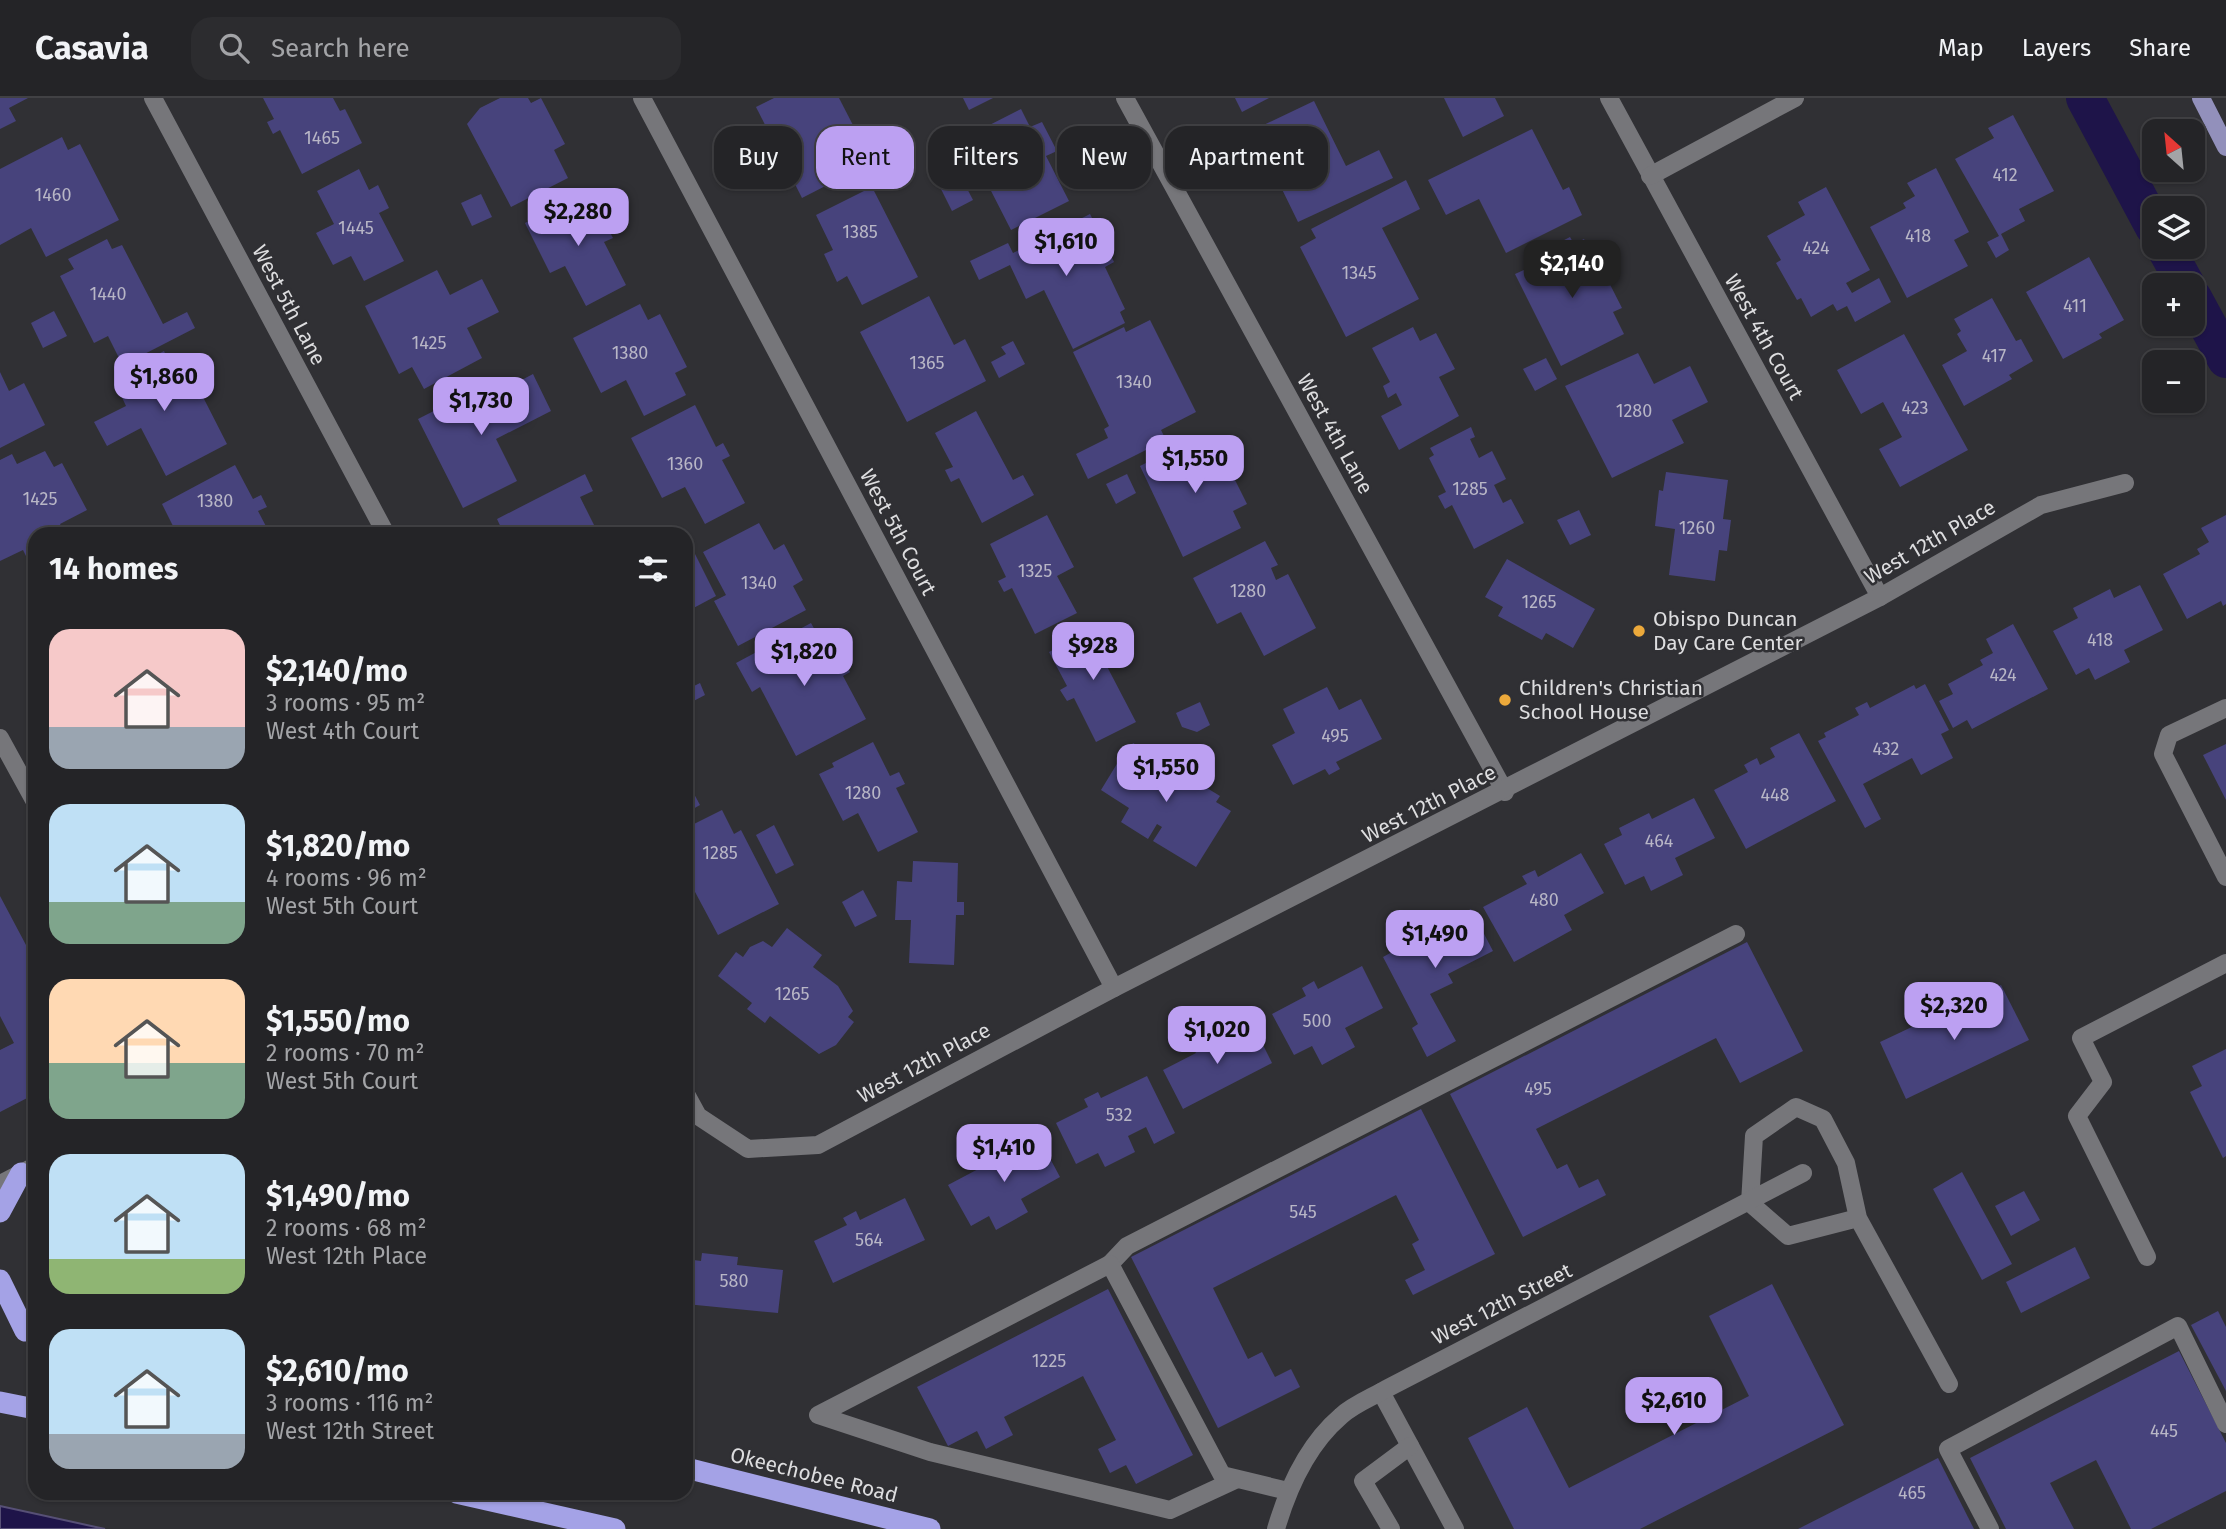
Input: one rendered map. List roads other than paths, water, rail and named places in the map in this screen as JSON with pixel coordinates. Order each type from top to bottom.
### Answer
[{"type":"highway","points":[[0,1212],[28,1169]]},
{"type":"highway","points":[[0,1280],[28,1329]]},
{"type":"highway","points":[[0,1326],[28,1332]]},
{"type":"highway","points":[[0,1402],[28,1408]]},
{"type":"highway","name":"Okeechobee Road","points":[[693,1470],[930,1529]]},
{"type":"highway","points":[[487,1500],[615,1529]]},
{"type":"main road","points":[[2201,98],[2226,147]]},
{"type":"street","name":"West 5th Lane","points":[[153,98],[382,527]]},
{"type":"street","name":"West 5th Court","points":[[642,98],[1114,988]]},
{"type":"street","name":"West 4th Lane","points":[[1125,98],[1505,792]]},
{"type":"street","name":"West 4th Court","points":[[1609,98],[1881,597]]},
{"type":"street","points":[[1650,176],[1795,98]]},
{"type":"street","name":"West 12th Place","points":[[693,1107],[698,1116],[748,1149],[818,1145],[1114,988],[1505,792],[1881,597],[2041,505],[2125,483]]},
{"type":"street","points":[[2226,708],[2169,735],[2163,754],[2226,877]]},
{"type":"street","points":[[0,738],[28,789]]},
{"type":"street","points":[[1237,1479],[1170,1510],[930,1452],[818,1415],[1110,1264],[1127,1246],[1736,934]]},
{"type":"street","points":[[2147,1257],[2077,1116],[2103,1082],[2081,1038],[2226,963]]},
{"type":"street","points":[[1858,1218],[1788,1236],[1749,1203],[1754,1136],[1796,1107],[1824,1119],[1846,1163],[1858,1218],[1949,1384]]},
{"type":"street","points":[[0,1184],[28,1169]]},
{"type":"street","name":"West 12th Street","points":[[1276,1529],[1288,1491],[1311,1451],[1341,1416],[1381,1392],[1803,1173]]},
{"type":"street","points":[[1110,1264],[1222,1475],[1288,1491]]},
{"type":"street","points":[[1990,1529],[1948,1449],[2178,1326],[2226,1424]]},
{"type":"street","points":[[1381,1392],[1455,1529]]},
{"type":"street","points":[[1391,1529],[1363,1481],[1410,1446]]},
{"type":"waterway","points":[[2085,98],[2142,205]]},
{"type":"waterway","points":[[2172,259],[2179,273]]},
{"type":"waterway","points":[[2205,320],[2226,359]]},
{"type":"place","name":"Obispo Duncan Day Care Center","points":[[1639,631]]},
{"type":"place","name":"Children's Christian School House","points":[[1505,700]]}]
